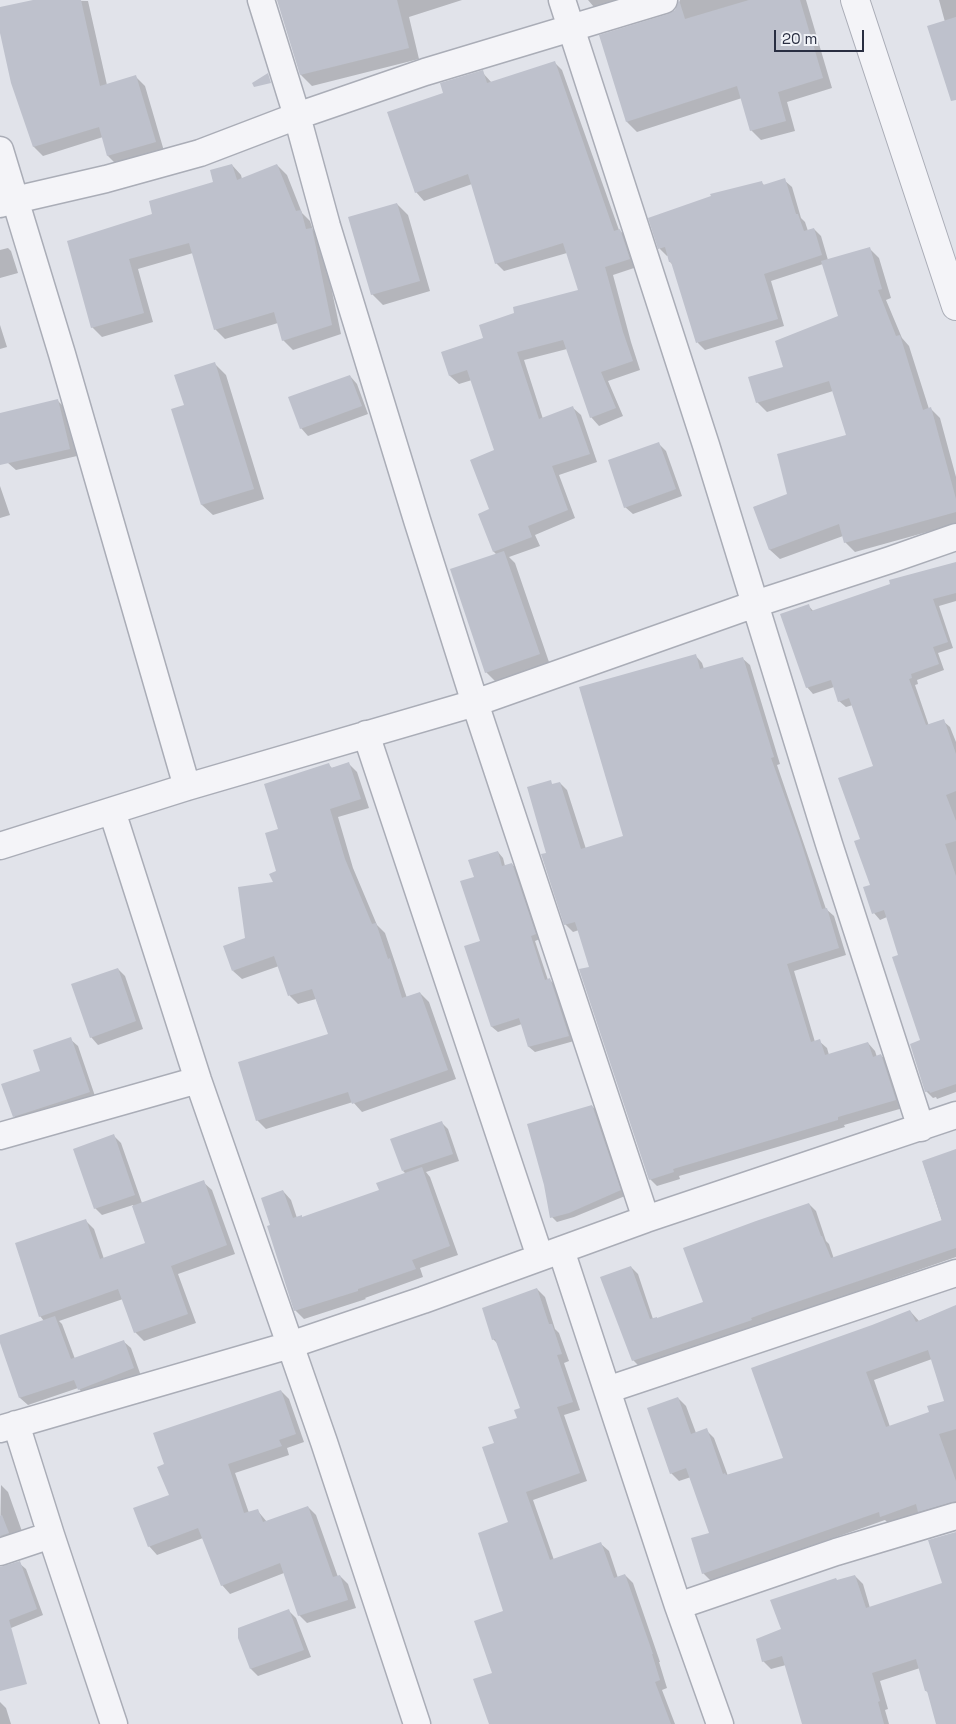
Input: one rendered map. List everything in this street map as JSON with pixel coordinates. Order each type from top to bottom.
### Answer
[{"type":"street","points":[[261,0],[297,116],[343,280],[475,703],[646,1219]]},
{"type":"street","points":[[562,0],[615,159],[756,604],[829,844],[921,1128]]},
{"type":"street","points":[[8,202],[106,179],[200,153],[297,116],[425,72],[664,0]]},
{"type":"street","points":[[855,0],[956,306]]},
{"type":"street","points":[[0,150],[8,202],[68,373],[187,787]]},
{"type":"street","points":[[0,846],[187,787],[475,703],[756,604],[956,537]]},
{"type":"street","points":[[366,734],[550,1254],[607,1390],[678,1606],[720,1724]]},
{"type":"street","points":[[112,811],[198,1080],[290,1345],[417,1724]]},
{"type":"street","points":[[0,1136],[198,1080]]},
{"type":"street","points":[[114,1724],[51,1535],[8,1427],[290,1345],[646,1219],[956,1115]]},
{"type":"street","points":[[607,1390],[956,1273]]},
{"type":"street","points":[[678,1606],[836,1552],[956,1516]]},
{"type":"street","points":[[0,1552],[51,1535]]},
{"type":"building","points":[[33,0],[81,0],[100,86],[136,75],[156,142],[107,156],[99,127],[33,147],[11,83],[0,33],[0,7]]},
{"type":"building","points":[[277,0],[397,0],[409,48],[300,75]]},
{"type":"building","points":[[679,0],[685,19],[749,0],[800,0],[823,78],[778,92],[786,121],[750,131],[737,86],[626,122],[599,35],[668,14],[675,10]]},
{"type":"building","points":[[956,17],[956,100],[951,101],[927,26]]},
{"type":"building","points":[[555,61],[614,231],[620,229],[630,259],[605,267],[633,361],[601,372],[616,408],[590,418],[563,340],[517,352],[539,419],[573,406],[590,454],[552,466],[568,510],[528,526],[532,537],[493,552],[478,514],[489,509],[470,460],[494,450],[467,370],[449,376],[441,352],[483,338],[479,325],[514,313],[513,307],[578,290],[563,243],[495,264],[468,174],[415,193],[387,112],[443,93],[440,83],[483,70],[487,83]]},
{"type":"building","points":[[268,73],[271,83],[254,87],[252,83]]},
{"type":"building","points":[[232,164],[237,180],[277,164],[296,211],[301,210],[306,229],[312,228],[332,325],[282,341],[274,312],[214,330],[189,243],[129,259],[144,313],[91,328],[67,241],[152,214],[149,201],[213,182],[210,170]]},
{"type":"building","points":[[785,178],[796,214],[798,214],[804,231],[814,228],[822,255],[764,274],[778,319],[696,343],[671,262],[669,262],[665,247],[658,249],[648,218],[711,196],[710,194],[762,181],[763,185]]},
{"type":"building","points":[[397,203],[420,281],[371,295],[348,217]]},
{"type":"building","points":[[870,247],[882,289],[878,290],[896,336],[900,335],[923,410],[931,407],[956,499],[956,512],[844,543],[839,524],[769,550],[753,507],[787,494],[777,454],[846,435],[829,381],[756,403],[748,377],[783,367],[775,341],[838,316],[821,261]]},
{"type":"building","points":[[215,362],[254,489],[201,505],[171,409],[184,405],[174,375]]},
{"type":"building","points":[[350,375],[362,406],[300,429],[288,397]]},
{"type":"building","points":[[58,399],[70,449],[0,465],[0,413]]},
{"type":"building","points":[[659,442],[676,489],[624,508],[608,460]]},
{"type":"building","points":[[504,551],[540,654],[485,673],[450,569]]},
{"type":"building","points":[[956,562],[956,593],[933,599],[948,642],[933,647],[939,664],[911,674],[912,678],[909,679],[926,725],[944,719],[956,754],[956,791],[946,795],[956,821],[956,841],[945,844],[956,876],[956,1084],[930,1093],[929,1091],[925,1092],[910,1044],[920,1040],[892,957],[898,955],[884,910],[872,914],[863,887],[870,885],[854,841],[860,839],[838,778],[873,766],[849,698],[838,702],[831,680],[806,688],[780,614],[809,604],[811,611],[890,584],[889,580]]},
{"type":"building","points":[[696,654],[700,669],[743,657],[774,757],[771,758],[800,839],[822,909],[827,908],[839,948],[787,964],[811,1042],[820,1039],[825,1055],[868,1042],[873,1057],[881,1054],[896,1100],[838,1117],[838,1120],[673,1169],[674,1172],[649,1180],[579,969],[589,967],[575,922],[564,925],[541,854],[546,853],[527,787],[551,780],[552,784],[560,782],[581,849],[623,836],[579,687]]},
{"type":"building","points":[[349,762],[361,799],[330,809],[345,859],[372,924],[376,923],[388,959],[390,958],[402,998],[420,992],[448,1070],[352,1104],[348,1092],[256,1121],[238,1062],[328,1034],[312,989],[288,996],[274,956],[232,971],[223,946],[245,938],[238,887],[273,882],[269,874],[276,871],[265,833],[278,829],[264,784],[329,763],[331,768]]},
{"type":"building","points":[[498,851],[502,866],[512,863],[536,934],[531,936],[545,980],[550,978],[569,1036],[528,1047],[519,1018],[491,1027],[464,946],[480,941],[460,881],[474,877],[468,860]]},
{"type":"building","points":[[118,968],[136,1021],[90,1038],[71,984]]},
{"type":"building","points":[[71,1037],[90,1092],[13,1117],[1,1084],[40,1071],[33,1050]]},
{"type":"building","points":[[592,1105],[621,1190],[569,1213],[550,1218],[544,1185],[527,1124]]},
{"type":"building","points":[[442,1121],[453,1154],[402,1171],[390,1139]]},
{"type":"building","points":[[114,1134],[135,1195],[94,1209],[73,1149]]},
{"type":"building","points":[[956,1149],[956,1248],[770,1311],[751,1318],[752,1320],[632,1361],[600,1277],[631,1266],[650,1319],[657,1318],[703,1302],[683,1248],[756,1221],[809,1203],[831,1258],[942,1220],[922,1161]]},
{"type":"building","points":[[422,1167],[450,1246],[412,1260],[416,1269],[358,1289],[358,1291],[294,1311],[267,1226],[270,1225],[261,1198],[283,1190],[293,1218],[302,1215],[302,1217],[379,1190],[376,1183]]},
{"type":"building","points":[[204,1180],[227,1245],[171,1266],[188,1314],[134,1333],[118,1289],[39,1317],[15,1243],[86,1219],[100,1259],[145,1243],[132,1206]]},
{"type":"building","points":[[537,1288],[549,1324],[552,1324],[562,1354],[557,1355],[573,1402],[557,1407],[580,1473],[526,1492],[550,1560],[601,1542],[614,1578],[625,1574],[653,1654],[660,1680],[655,1682],[671,1724],[489,1724],[473,1679],[492,1673],[474,1621],[503,1611],[478,1533],[508,1522],[482,1447],[494,1443],[488,1427],[517,1418],[514,1410],[520,1408],[495,1339],[492,1340],[482,1308]]},
{"type":"building","points":[[956,1305],[956,1429],[939,1434],[956,1481],[956,1501],[918,1512],[916,1504],[880,1517],[879,1512],[702,1574],[691,1538],[709,1533],[686,1468],[670,1474],[647,1408],[678,1397],[691,1434],[707,1428],[723,1474],[725,1473],[726,1475],[783,1458],[751,1368],[910,1310],[916,1322]],"holes":[[[928,1350],[944,1401],[927,1406],[929,1412],[886,1427],[866,1372]]]},
{"type":"building","points":[[55,1316],[71,1359],[124,1340],[134,1368],[78,1390],[74,1380],[19,1398],[0,1343],[0,1335]]},
{"type":"building","points":[[281,1390],[296,1434],[279,1440],[282,1446],[228,1464],[244,1513],[258,1509],[263,1522],[308,1506],[333,1577],[340,1575],[348,1600],[298,1616],[280,1563],[221,1586],[198,1528],[148,1547],[133,1508],[169,1495],[157,1467],[164,1464],[153,1433]]},
{"type":"building","points":[[2,1515],[9,1533],[0,1536],[0,1516]]},
{"type":"building","points":[[956,1532],[956,1724],[936,1724],[916,1659],[872,1673],[884,1724],[802,1724],[782,1656],[762,1662],[756,1639],[781,1629],[770,1600],[836,1578],[837,1580],[855,1575],[866,1608],[942,1583],[928,1540]]},
{"type":"building","points":[[20,1561],[37,1609],[9,1620],[27,1684],[0,1691],[0,1567]]},
{"type":"building","points":[[289,1609],[304,1650],[250,1669],[238,1638],[238,1628]]}]
